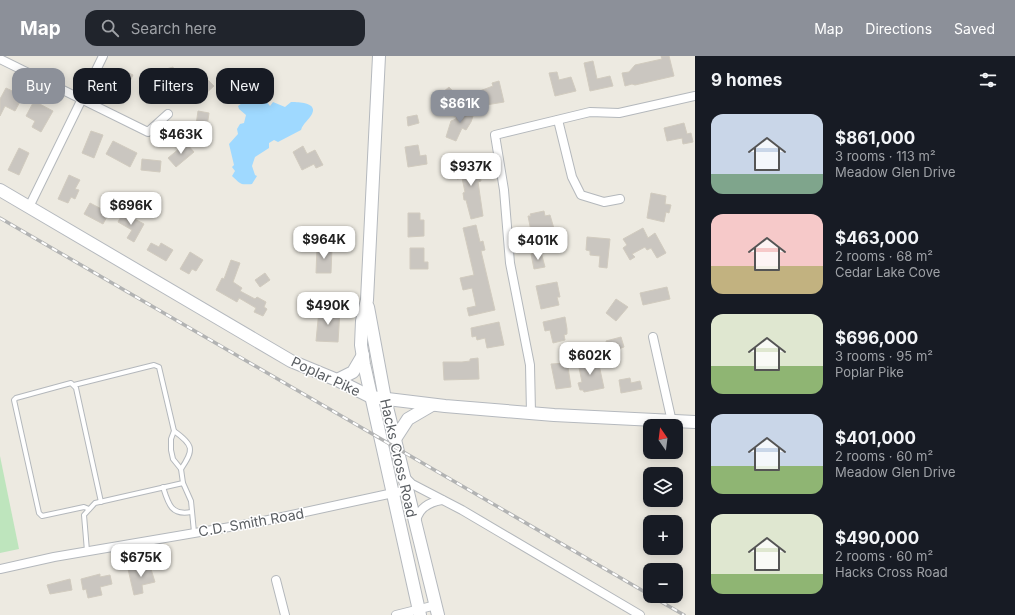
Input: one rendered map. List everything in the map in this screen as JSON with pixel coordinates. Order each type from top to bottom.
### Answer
[{"type":"main road","name":"Hacks Cross Road","points":[[380,56],[367,300],[362,321],[363,355],[392,494],[419,612]]},
{"type":"main road","name":"Poplar Pike","points":[[0,190],[292,360],[371,397],[432,405],[643,420]]},
{"type":"main road","name":"Hacks Cross Road","points":[[367,300],[376,362],[416,530],[437,610]]},
{"type":"main road","points":[[337,380],[353,372],[363,355]]},
{"type":"main road","points":[[395,439],[408,419],[432,405]]},
{"type":"main road","name":"Poplar Pike","points":[[683,422],[695,422]]},
{"type":"street","points":[[97,68],[103,56]]},
{"type":"street","points":[[0,59],[73,96]]},
{"type":"street","points":[[530,413],[530,365],[510,268],[504,190],[495,135],[501,132],[595,111],[619,114],[695,96]]},
{"type":"street","points":[[29,207],[78,104]]},
{"type":"street","points":[[88,104],[148,132],[168,114]]},
{"type":"street","points":[[558,120],[572,177],[581,195],[604,202],[620,199]]},
{"type":"street","points":[[653,337],[671,419]]},
{"type":"street","points":[[404,475],[412,484],[640,615]]},
{"type":"street","name":"C.D. Smith Road","points":[[0,569],[194,532],[259,522],[407,490]]},
{"type":"street","points":[[416,530],[417,516],[421,510],[426,505],[442,500]]},
{"type":"street","points":[[276,580],[285,615]]},
{"type":"street","points":[[396,615],[437,610]]},
{"type":"lane","points":[[89,509],[84,507],[42,516],[39,514],[14,400],[18,397],[71,383],[74,385],[154,365],[159,367],[174,431],[171,438],[171,450],[173,459],[181,469],[183,483],[191,501],[194,532]]},
{"type":"lane","points":[[74,385],[76,388],[101,502]]},
{"type":"lane","points":[[174,431],[186,439],[191,455],[181,469]]},
{"type":"lane","points":[[88,552],[84,515],[95,503],[183,483]]},
{"type":"lane","points":[[163,487],[174,510],[181,514],[191,512]]},
{"type":"green space","points":[[0,456],[19,549],[0,553]]},
{"type":"water","points":[[274,102],[285,107],[291,102],[310,105],[313,110],[311,116],[303,125],[301,130],[278,142],[274,140],[269,143],[269,148],[255,157],[252,166],[255,175],[257,176],[252,184],[242,184],[232,176],[235,171],[232,167],[234,165],[229,144],[238,134],[237,129],[240,124],[244,123],[246,115],[239,109],[238,106],[241,104],[268,104],[270,106]]},
{"type":"building","points":[[661,56],[669,56],[674,76],[625,86],[622,73],[629,72],[635,65],[662,59]]},
{"type":"building","points":[[593,61],[597,79],[610,76],[613,86],[590,91],[584,63]]},
{"type":"building","points":[[557,72],[559,80],[571,77],[576,91],[555,96],[549,73]]},
{"type":"building","points":[[208,80],[214,86],[208,91]]},
{"type":"building","points":[[499,81],[504,102],[486,105],[486,102],[479,104],[477,92],[493,86],[492,83]]},
{"type":"building","points":[[449,87],[457,96],[450,102],[442,93]]},
{"type":"building","points":[[6,88],[12,91],[12,104],[19,104],[15,111],[5,106],[0,116],[0,99]]},
{"type":"building","points":[[32,104],[40,104],[53,111],[41,132],[32,127],[35,121],[26,116]]},
{"type":"building","points":[[461,107],[474,113],[466,130],[462,128],[456,141],[446,137],[451,121],[456,119]]},
{"type":"building","points":[[198,111],[209,113],[205,140],[194,139]]},
{"type":"building","points":[[417,115],[419,123],[408,126],[407,117]]},
{"type":"building","points":[[684,123],[687,134],[691,133],[693,142],[683,144],[682,138],[667,141],[664,128]]},
{"type":"building","points":[[91,131],[103,135],[94,158],[82,153]]},
{"type":"building","points":[[113,141],[137,153],[130,167],[106,154]]},
{"type":"building","points":[[186,143],[194,152],[176,167],[168,158]]},
{"type":"building","points":[[418,145],[420,156],[426,155],[427,164],[408,167],[405,147]]},
{"type":"building","points":[[303,146],[307,154],[315,150],[323,165],[316,168],[314,164],[302,170],[293,152]]},
{"type":"building","points":[[19,148],[29,153],[19,175],[8,170]]},
{"type":"building","points":[[472,157],[473,164],[475,164],[477,171],[479,171],[481,181],[478,182],[483,216],[471,219],[466,200],[464,200],[463,193],[465,192],[462,178],[457,179],[455,171],[461,169],[459,160]]},
{"type":"building","points":[[142,159],[161,161],[160,172],[141,170]]},
{"type":"building","points":[[69,175],[80,180],[75,189],[79,190],[75,199],[71,197],[68,203],[58,199]]},
{"type":"building","points":[[651,193],[666,196],[665,204],[671,205],[669,213],[666,212],[664,222],[647,218]]},
{"type":"building","points":[[90,203],[109,213],[103,224],[84,214]]},
{"type":"building","points":[[544,211],[545,216],[550,215],[555,232],[532,236],[528,216],[531,216],[530,214]]},
{"type":"building","points":[[123,213],[144,224],[134,242],[127,238],[132,230],[118,222]]},
{"type":"building","points":[[408,213],[420,213],[420,220],[424,220],[424,236],[408,237]]},
{"type":"building","points":[[476,225],[480,242],[483,241],[485,250],[481,251],[495,310],[469,316],[467,308],[476,306],[472,288],[463,290],[460,278],[474,275],[463,228]]},
{"type":"building","points":[[643,228],[648,238],[655,233],[666,253],[657,258],[651,248],[647,250],[645,247],[632,254],[635,257],[630,260],[623,248],[627,245],[623,239]]},
{"type":"building","points":[[587,237],[610,239],[607,268],[599,267],[600,256],[590,255],[590,251],[586,250]]},
{"type":"building","points":[[151,243],[159,247],[161,243],[173,250],[166,261],[147,250]]},
{"type":"building","points":[[317,248],[332,248],[331,273],[316,273]]},
{"type":"building","points":[[410,248],[424,248],[424,262],[428,262],[428,269],[410,269]]},
{"type":"building","points":[[190,252],[203,260],[196,271],[192,269],[189,274],[180,269]]},
{"type":"building","points":[[541,252],[545,267],[534,269],[531,254]]},
{"type":"building","points":[[231,260],[240,263],[233,282],[242,288],[240,291],[255,299],[257,297],[266,302],[264,307],[267,309],[263,316],[254,312],[256,308],[239,298],[237,302],[216,290],[222,278],[224,279]]},
{"type":"building","points":[[265,273],[270,280],[260,287],[255,280]]},
{"type":"building","points":[[557,282],[560,297],[557,297],[559,305],[541,309],[536,286]]},
{"type":"building","points":[[667,287],[670,299],[643,305],[640,293]]},
{"type":"building","points":[[616,299],[628,307],[616,321],[606,313]]},
{"type":"building","points":[[319,310],[340,310],[338,342],[316,341]]},
{"type":"building","points":[[565,317],[567,334],[564,335],[565,340],[553,343],[550,330],[545,331],[543,322]]},
{"type":"building","points":[[499,322],[504,345],[487,348],[485,338],[477,340],[476,336],[472,337],[471,328]]},
{"type":"building","points":[[621,337],[624,347],[609,352],[606,341]]},
{"type":"building","points":[[478,358],[479,379],[444,380],[443,362],[462,362]]},
{"type":"building","points":[[598,360],[604,388],[584,392],[583,390],[580,390],[578,383],[582,382],[578,363]]},
{"type":"building","points":[[566,363],[571,387],[556,389],[551,364]]},
{"type":"building","points":[[630,378],[631,383],[640,381],[642,389],[621,393],[619,380]]},
{"type":"building","points":[[144,565],[144,567],[150,566],[155,582],[142,585],[143,593],[134,595],[128,569]]},
{"type":"building","points":[[100,574],[100,577],[110,575],[112,584],[100,587],[102,595],[88,598],[86,589],[83,590],[81,579]]},
{"type":"building","points":[[70,579],[72,590],[50,594],[47,585]]},
{"type":"railway","points":[[0,218],[643,591]]},
{"type":"railway","points":[[663,603],[684,615]]}]
